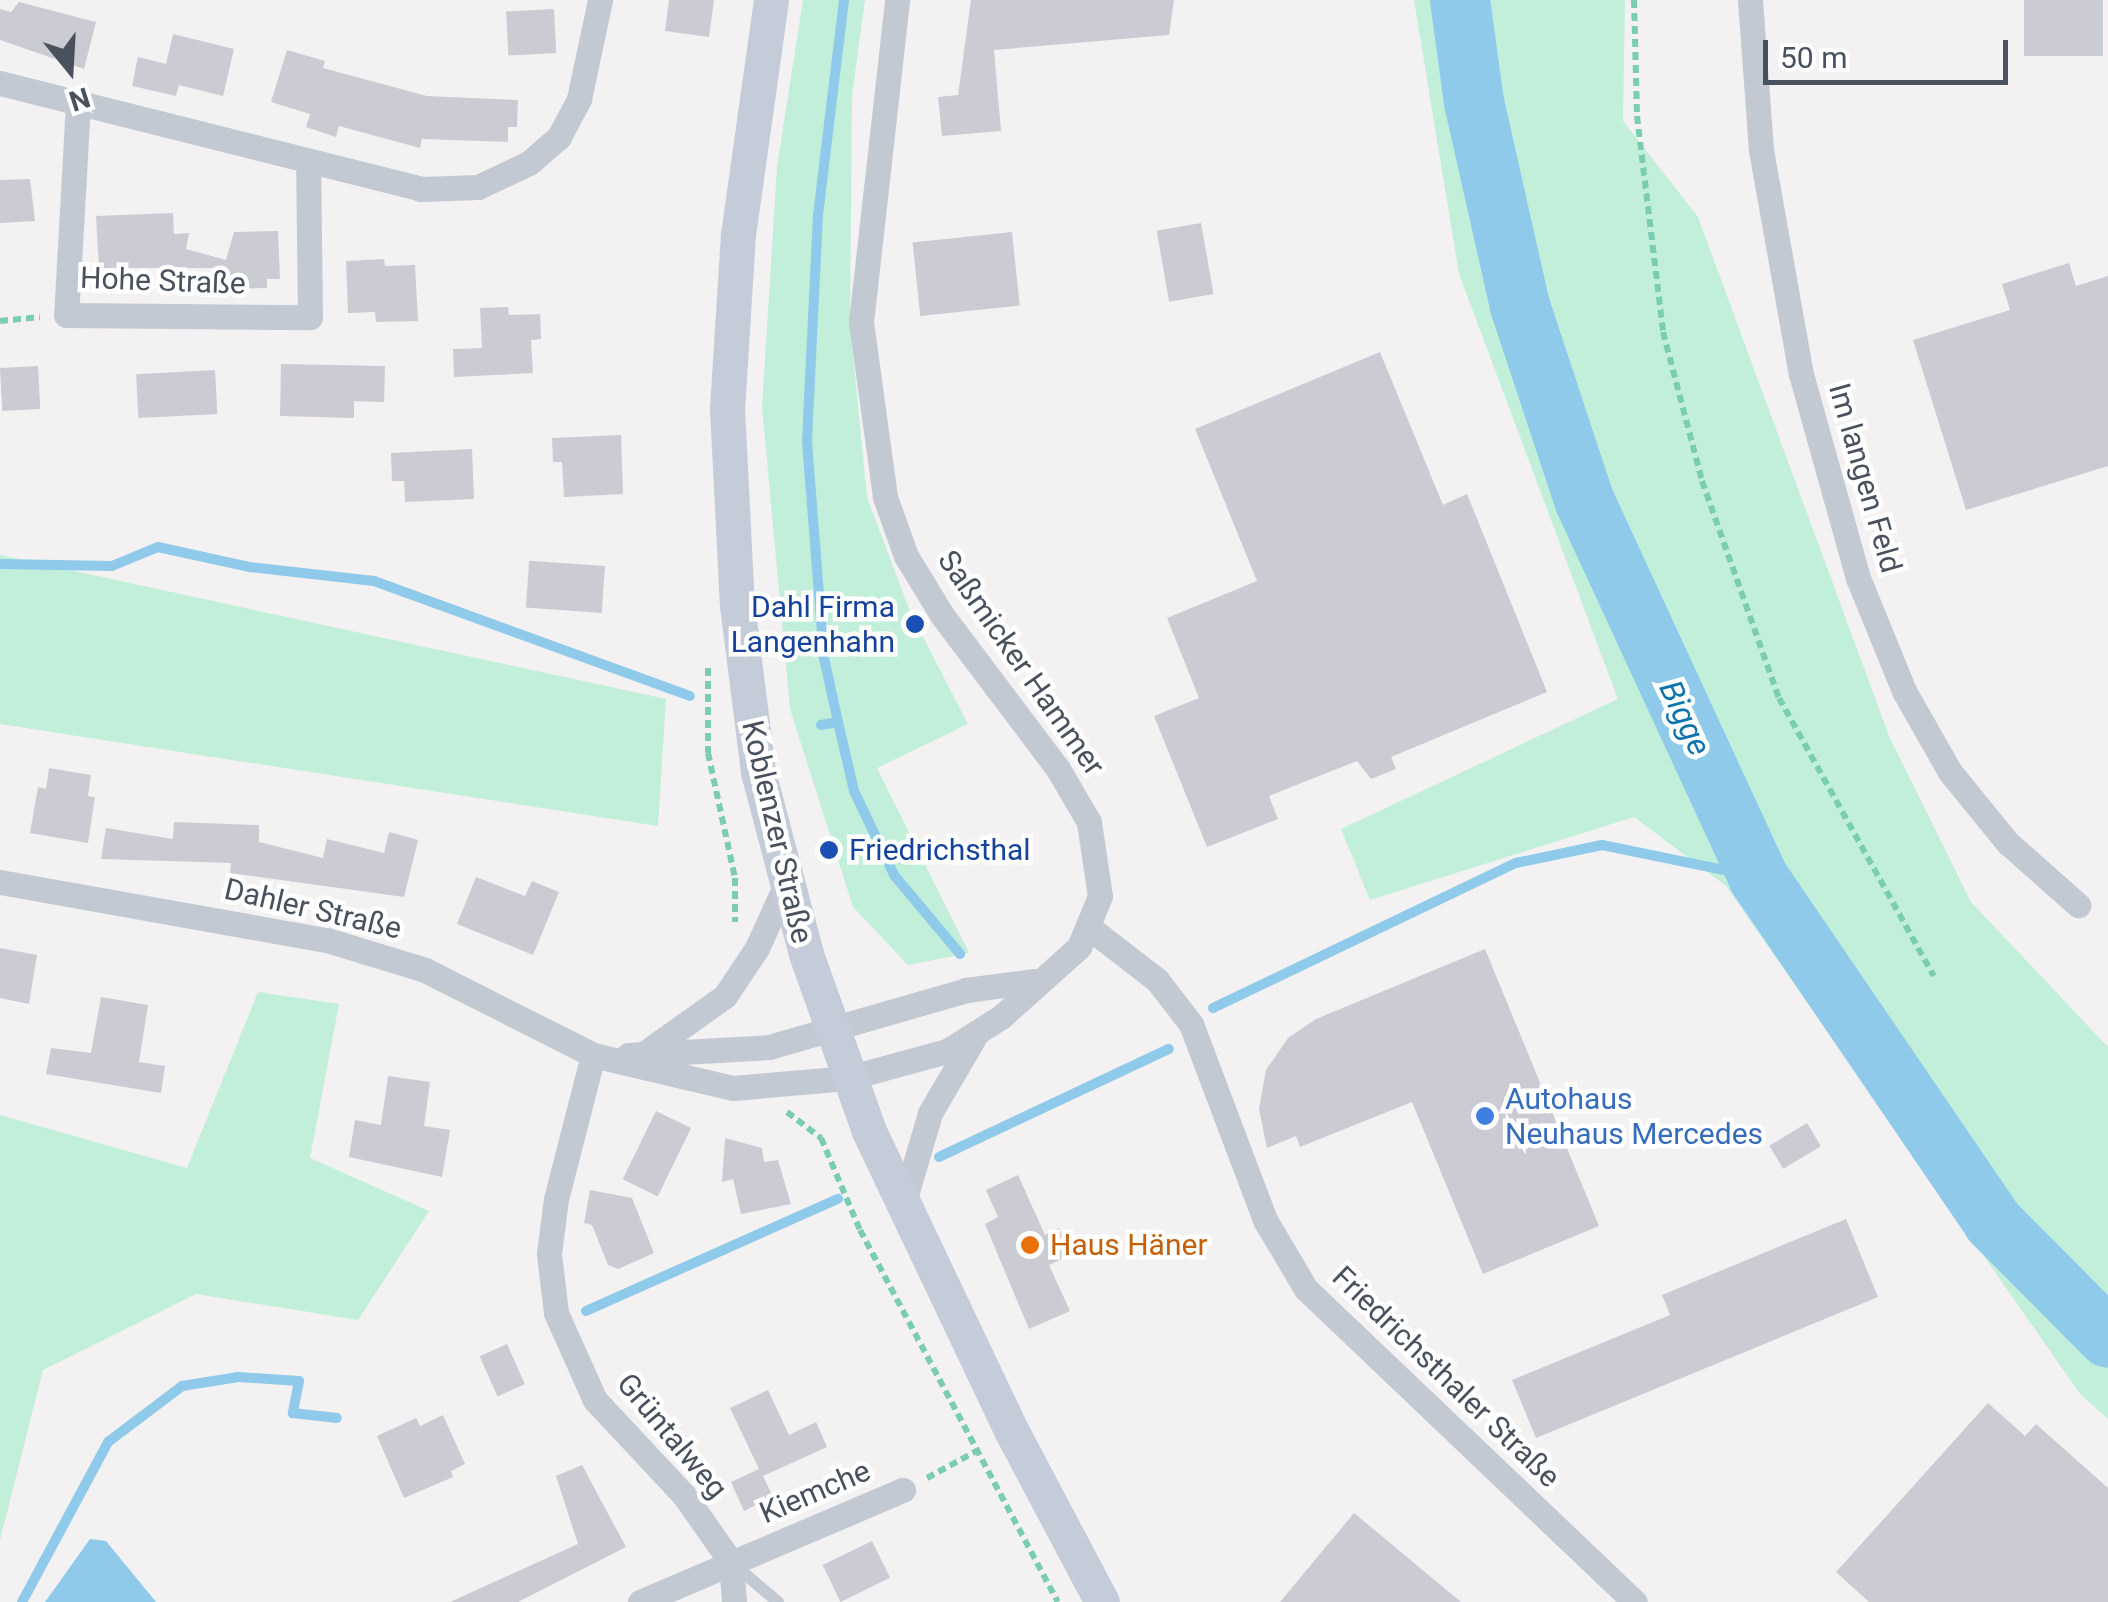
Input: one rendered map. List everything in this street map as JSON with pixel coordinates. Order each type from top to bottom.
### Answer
[{"type":"main road","name":"Koblenzer Straße","points":[[770,0],[738,234],[727,408],[745,691],[786,884],[848,1078],[903,1205],[1012,1432],[1102,1602]]},
{"type":"street","points":[[0,83],[421,188],[478,187],[529,162],[558,137],[578,99],[600,0]]},
{"type":"street","name":"Saßmicker Hammer","points":[[897,0],[861,322],[886,497],[906,556],[942,616],[1078,798],[1100,874],[1091,928]]},
{"type":"street","name":"Im langen Feld","points":[[1750,0],[1761,150],[1801,374],[1858,578],[1904,691],[1950,772],[2008,844],[2078,905]]},
{"type":"street","name":"Hohe Straße","points":[[78,102],[66,315],[310,317],[308,162]]},
{"type":"street","name":"Dahler Straße","points":[[0,882],[272,928],[372,952],[425,970],[593,1054],[733,1088],[848,1078]]},
{"type":"street","name":"Dahler Straße","points":[[640,1055],[686,1030],[725,996],[757,948],[786,884]]},
{"type":"street","points":[[903,1205],[930,1113],[975,1036],[1034,981],[1079,948],[1091,928]]},
{"type":"street","name":"Friedrichsthaler Straße","points":[[1091,928],[1157,980],[1190,1024],[1265,1220],[1306,1289],[1634,1602]]},
{"type":"street","points":[[832,1032],[966,990],[1034,981]]},
{"type":"street","name":"Dahler Straße","points":[[593,1054],[769,1048],[832,1032]]},
{"type":"street","points":[[848,1078],[913,1063],[975,1036]]},
{"type":"street","name":"Grüntalweg","points":[[593,1054],[556,1199],[550,1254],[556,1313],[595,1400],[684,1495],[731,1562]]},
{"type":"street","name":"Kiemche","points":[[640,1602],[904,1490]]},
{"type":"street","points":[[731,1562],[734,1602]]},
{"type":"lane","name":"Grüntalweg","points":[[731,1562],[778,1602]]},
{"type":"path","points":[[1634,0],[1637,116],[1663,332],[1702,481],[1779,698],[1873,877],[1934,976]]},
{"type":"path","points":[[0,320],[66,315]]},
{"type":"path","name":"Kiemche","points":[[904,1490],[1012,1432]]},
{"type":"green space","points":[[803,0],[865,0],[852,96],[850,324],[867,497],[911,614],[968,724],[877,768],[969,953],[908,965],[853,907],[790,709],[762,407],[777,167]]},
{"type":"green space","points":[[1414,0],[1625,0],[1623,121],[1698,217],[1889,736],[1971,902],[2108,1047],[2108,1419],[2080,1394],[1726,886],[1634,817],[1370,900],[1341,829],[1618,699],[1459,274]]},
{"type":"green space","points":[[0,555],[666,699],[658,826],[0,724]]},
{"type":"green space","points":[[258,992],[339,1004],[310,1158],[429,1211],[358,1320],[196,1294],[43,1370],[0,1540],[0,1115],[187,1168]]},
{"type":"water","points":[[90,1539],[106,1541],[156,1602],[45,1602]]},
{"type":"building","points":[[669,0],[714,0],[709,37],[665,31]]},
{"type":"building","points":[[971,0],[1174,0],[1169,35],[994,50],[1001,131],[942,136],[938,97],[958,95]]},
{"type":"building","points":[[2024,0],[2103,0],[2103,56],[2024,56]]},
{"type":"building","points":[[19,2],[96,22],[84,69],[0,40],[0,9],[11,12]]},
{"type":"building","points":[[554,9],[556,53],[508,55],[506,12]]},
{"type":"building","points":[[173,34],[234,49],[223,96],[179,85],[176,96],[132,86],[138,57],[166,64]]},
{"type":"building","points":[[287,50],[325,61],[323,68],[427,96],[518,100],[517,127],[508,127],[508,142],[422,139],[420,148],[339,126],[336,137],[306,127],[310,114],[271,102]]},
{"type":"building","points":[[30,179],[35,221],[0,223],[0,180]]},
{"type":"building","points":[[173,213],[174,234],[189,233],[186,249],[226,260],[234,232],[278,231],[280,279],[267,279],[267,288],[221,289],[220,268],[99,268],[96,216]]},
{"type":"building","points":[[1201,223],[1214,294],[1169,302],[1157,231]]},
{"type":"building","points":[[1012,232],[1020,306],[920,316],[913,242]]},
{"type":"building","points":[[384,259],[385,266],[415,265],[418,321],[376,322],[375,312],[348,313],[346,261]]},
{"type":"building","points":[[2069,263],[2076,286],[2108,276],[2108,466],[1966,510],[1913,340],[2010,310],[2002,284]]},
{"type":"building","points":[[508,307],[509,315],[540,314],[541,339],[531,340],[533,373],[454,377],[453,349],[482,348],[480,308]]},
{"type":"building","points":[[1380,352],[1443,505],[1467,494],[1547,692],[1391,757],[1396,769],[1371,779],[1357,761],[1269,796],[1278,819],[1207,847],[1154,716],[1199,698],[1167,618],[1257,581],[1195,429]]},
{"type":"building","points":[[281,364],[385,366],[384,402],[354,401],[354,418],[280,416]]},
{"type":"building","points":[[38,366],[40,409],[2,411],[0,368]]},
{"type":"building","points":[[215,370],[217,414],[138,418],[136,374]]},
{"type":"building","points":[[621,435],[623,494],[564,497],[562,462],[553,462],[552,438]]},
{"type":"building","points":[[472,449],[474,499],[405,502],[404,481],[392,481],[391,453]]},
{"type":"building","points":[[529,561],[605,566],[602,613],[526,608]]},
{"type":"building","points":[[49,768],[91,775],[88,796],[95,797],[88,843],[30,833],[38,787],[46,789]]},
{"type":"building","points":[[174,822],[259,825],[259,842],[323,858],[327,839],[384,853],[389,832],[418,840],[404,897],[230,873],[231,863],[101,859],[106,828],[173,839]]},
{"type":"building","points":[[476,877],[525,896],[532,881],[559,892],[533,955],[457,924]]},
{"type":"building","points":[[0,948],[37,955],[29,1004],[0,998]]},
{"type":"building","name":"Autohaus Neuhaus Mercedes","points":[[1485,949],[1599,1226],[1483,1274],[1412,1102],[1300,1147],[1296,1136],[1267,1148],[1259,1109],[1266,1070],[1288,1038],[1316,1019]]},
{"type":"building","points":[[101,997],[148,1005],[139,1062],[165,1066],[161,1093],[46,1074],[51,1048],[91,1053]]},
{"type":"building","points":[[388,1076],[430,1082],[424,1126],[450,1130],[442,1177],[349,1157],[355,1120],[381,1125]]},
{"type":"building","points":[[656,1111],[691,1128],[658,1196],[623,1179]]},
{"type":"building","points":[[1807,1123],[1821,1146],[1783,1169],[1769,1146]]},
{"type":"building","points":[[725,1138],[762,1148],[764,1162],[778,1160],[791,1204],[741,1214],[733,1179],[722,1182]]},
{"type":"building","name":"Haus Häner","points":[[1018,1175],[1045,1235],[1059,1228],[1071,1255],[1049,1265],[1070,1311],[1029,1329],[985,1224],[998,1217],[986,1190]]},
{"type":"building","points":[[590,1190],[632,1198],[654,1253],[618,1269],[608,1265],[592,1225],[584,1223]]},
{"type":"building","points":[[1846,1219],[1878,1297],[1536,1438],[1512,1380],[1670,1315],[1662,1295]]},
{"type":"building","points":[[507,1344],[525,1384],[497,1396],[480,1356]]},
{"type":"building","points":[[768,1390],[789,1435],[816,1422],[827,1447],[763,1476],[773,1497],[744,1511],[731,1482],[759,1469],[730,1408]]},
{"type":"building","points":[[1988,1403],[2025,1436],[2036,1424],[2108,1488],[2108,1602],[1869,1602],[1836,1572]]},
{"type":"building","points":[[443,1415],[465,1464],[451,1471],[453,1477],[404,1498],[377,1436],[416,1418],[420,1426]]},
{"type":"building","points":[[582,1465],[626,1547],[518,1602],[450,1602],[578,1544],[556,1476]]},
{"type":"building","points":[[1354,1513],[1461,1602],[1280,1602]]},
{"type":"building","points":[[872,1541],[890,1578],[841,1602],[823,1565]]},
{"type":"waterway","points":[[838,722],[824,658],[807,440],[818,215],[844,0]]},
{"type":"waterway","name":"Bigge","points":[[1460,0],[1474,102],[1520,306],[1585,502],[1758,877],[1993,1222],[2108,1338]]},
{"type":"waterway","points":[[0,564],[112,566],[158,547],[249,567],[374,581],[690,696]]},
{"type":"waterway","points":[[821,725],[838,722],[854,791],[894,875],[960,954]]},
{"type":"waterway","points":[[1213,1008],[1516,863],[1602,845],[1758,877]]},
{"type":"waterway","points":[[939,1157],[1169,1049]]},
{"type":"waterway","points":[[586,1311],[838,1199]]},
{"type":"waterway","points":[[22,1602],[108,1442],[182,1386],[238,1377],[299,1381],[293,1413],[337,1418]]},
{"type":"place","name":"Dahl Firma Langenhahn","points":[[915,624]]},
{"type":"place","name":"Friedrichsthal","points":[[829,850]]},
{"type":"place","name":"Autohaus Neuhaus Mercedes","points":[[1485,1116]]},
{"type":"place","name":"Haus Häner","points":[[1030,1245]]}]
